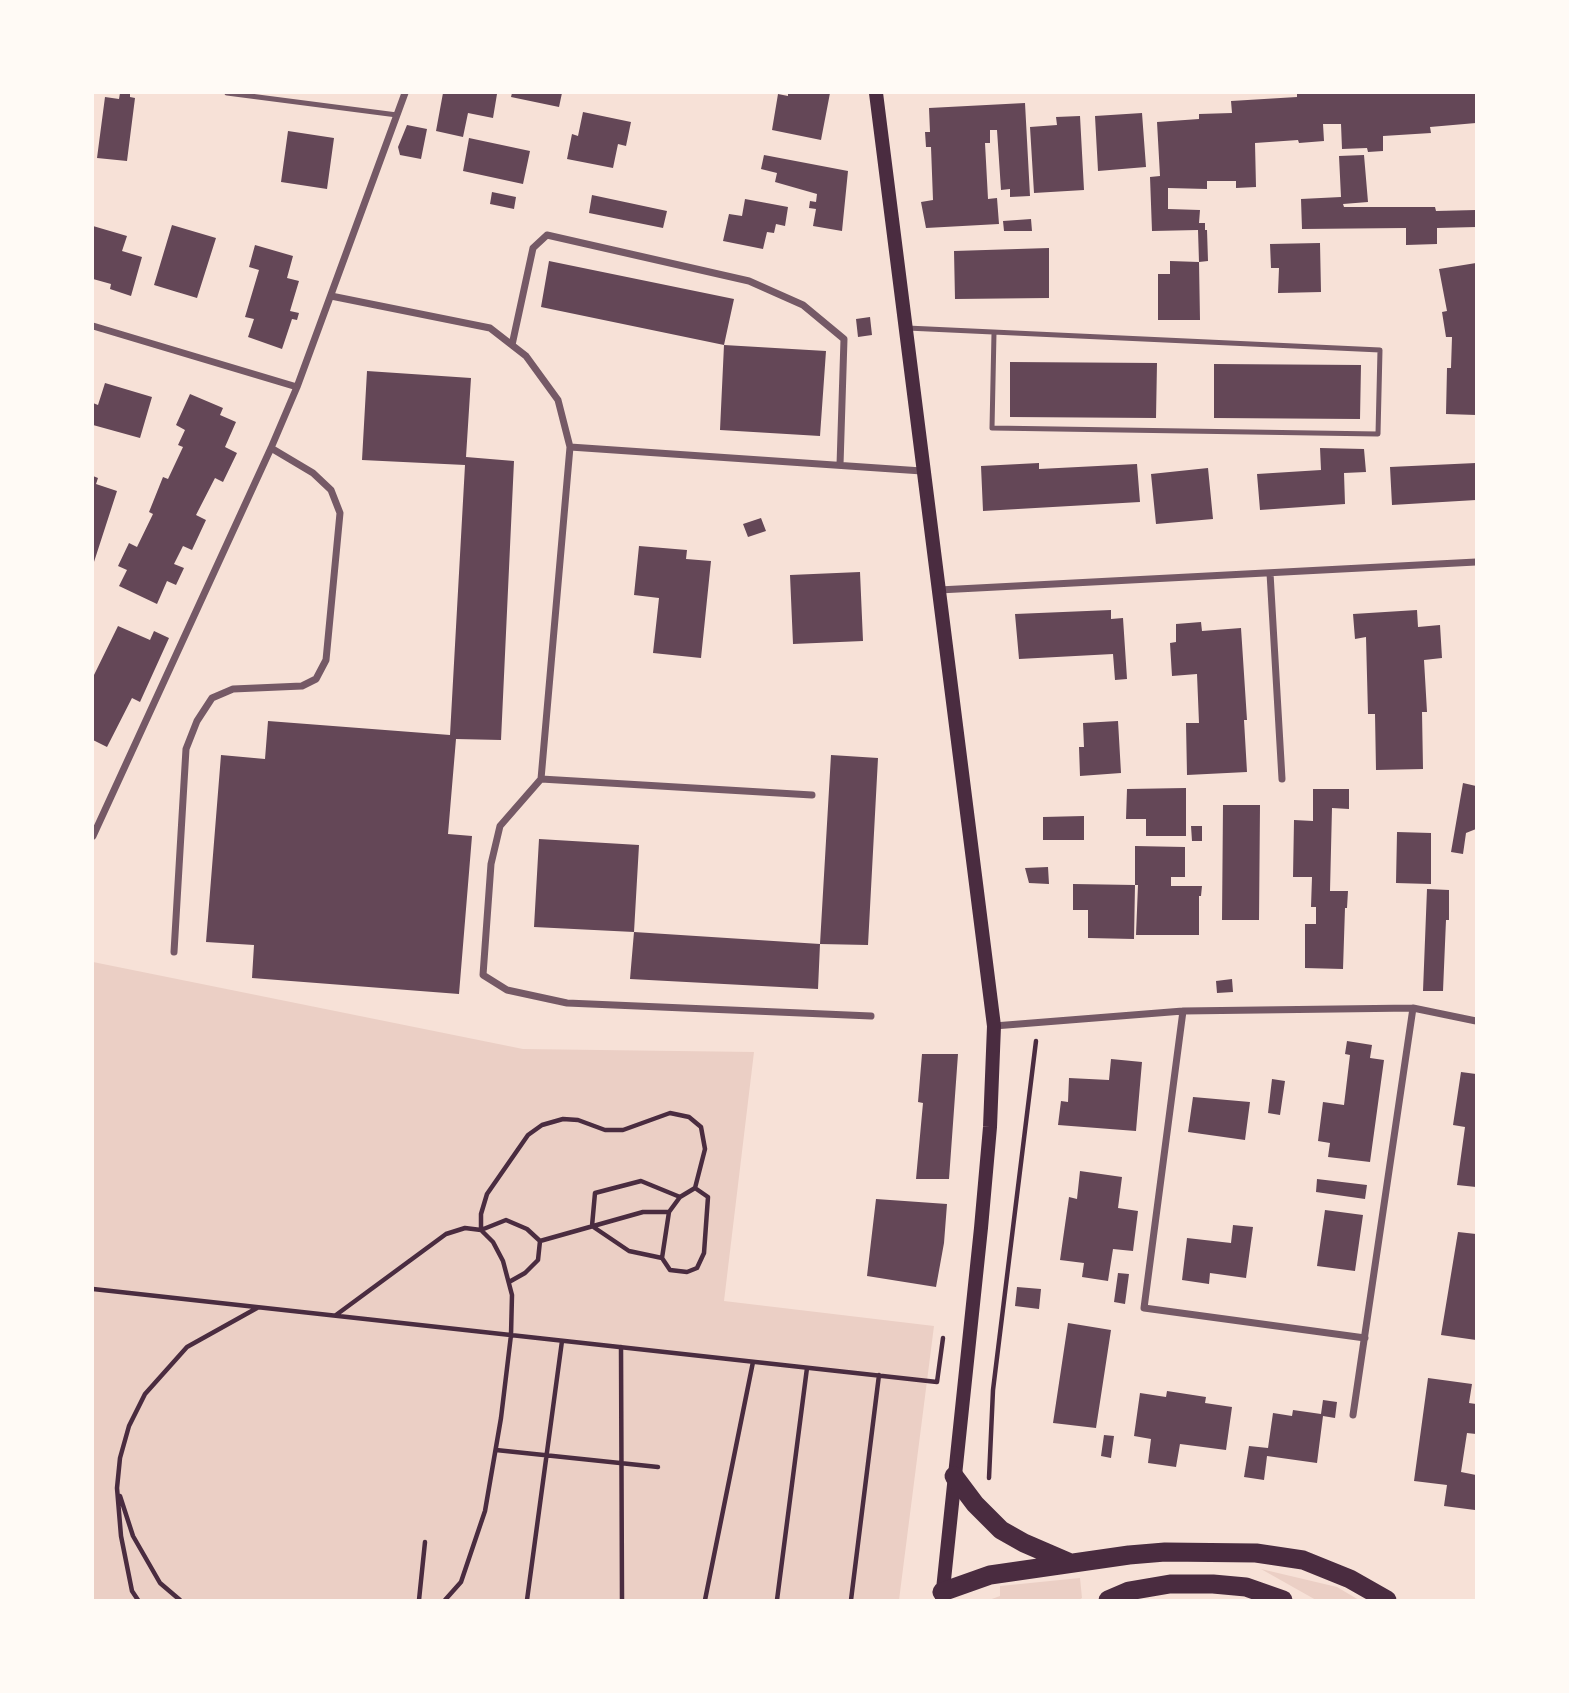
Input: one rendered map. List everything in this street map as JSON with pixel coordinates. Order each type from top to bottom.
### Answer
[{"type":"highway","points":[[954,1476],[985,1515],[1001,1530],[1024,1544],[1069,1563]]},
{"type":"highway","points":[[942,1596],[990,1574],[1164,1552],[1256,1553],[1303,1560],[1350,1578],[1387,1600]]},
{"type":"highway","points":[[1108,1600],[1129,1591],[1170,1584],[1246,1587],[1283,1600]]},
{"type":"main road","points":[[876,93],[994,1026],[990,1127],[942,1596]]},
{"type":"street","points":[[93,836],[297,387],[405,93]]},
{"type":"street","points":[[512,345],[533,248],[547,235],[749,281],[803,305],[844,339],[840,465]]},
{"type":"street","points":[[331,296],[490,328],[526,356],[558,400],[570,447],[541,779],[500,826],[491,864],[483,975],[507,990],[567,1003],[872,1016]]},
{"type":"street","points":[[93,326],[297,387]]},
{"type":"street","points":[[570,447],[922,471]]},
{"type":"street","points":[[174,952],[186,749],[197,720],[212,698],[233,689],[302,686],[316,679],[326,660],[340,513],[331,489],[313,473],[271,448]]},
{"type":"street","points":[[938,590],[1476,562]]},
{"type":"street","points":[[1270,573],[1282,779]]},
{"type":"street","points":[[541,779],[812,795]]},
{"type":"street","points":[[994,1026],[1182,1011],[1413,1008],[1476,1021]]},
{"type":"street","points":[[1353,1415],[1413,1008]]},
{"type":"street","points":[[1182,1011],[1144,1308],[1365,1338]]},
{"type":"lane","points":[[227,93],[397,115]]},
{"type":"lane","points":[[904,328],[994,332],[1380,350],[1378,434],[992,428],[994,332]]},
{"type":"path","points":[[985,1515],[989,1488],[993,1390],[1036,1042],[1033,1024]]},
{"type":"path","points":[[445,1600],[461,1583],[485,1511],[511,1335],[512,1295],[503,1261],[493,1242],[481,1230],[481,1214],[487,1194],[528,1135],[542,1125],[563,1119],[605,1130],[623,1130],[670,1112],[689,1117],[701,1127],[705,1149],[695,1188],[680,1197],[669,1212],[662,1258],[670,1270],[687,1272],[697,1268],[705,1253],[708,1197],[695,1188]]},
{"type":"path","points":[[592,1226],[595,1193],[641,1181],[680,1197]]},
{"type":"path","points":[[540,1241],[643,1212],[669,1212]]},
{"type":"path","points":[[335,1316],[446,1234],[465,1228],[481,1230],[506,1220],[527,1229],[540,1241]]},
{"type":"path","points":[[592,1226],[629,1251],[662,1258]]},
{"type":"path","points":[[509,1282],[538,1261],[540,1241]]},
{"type":"path","points":[[93,1289],[937,1382],[943,1336],[998,1345]]},
{"type":"path","points":[[138,1600],[132,1591],[121,1536],[117,1488],[120,1458],[130,1426],[145,1394],[187,1347],[258,1307]]},
{"type":"path","points":[[527,1600],[562,1340]]},
{"type":"path","points":[[621,1347],[622,1600]]},
{"type":"path","points":[[705,1600],[753,1362]]},
{"type":"path","points":[[777,1600],[807,1368]]},
{"type":"path","points":[[851,1600],[879,1376]]},
{"type":"path","points":[[496,1450],[658,1467]]},
{"type":"path","points":[[117,1488],[133,1536],[160,1583],[180,1600]]},
{"type":"path","points":[[419,1600],[425,1542]]},
{"type":"shaded area","points":[[93,962],[523,1049],[754,1052],[724,1301],[934,1326],[899,1600],[93,1600]]},
{"type":"shaded area","points":[[1261,1569],[1337,1587],[1359,1600],[1316,1600]]},
{"type":"shaded area","points":[[1080,1578],[1082,1598],[1079,1600],[989,1600],[1000,1596],[1000,1586]]},
{"type":"building","points":[[120,93],[130,93],[130,97],[135,98],[127,161],[97,158],[105,97],[119,99]]},
{"type":"building","points":[[443,93],[497,94],[493,118],[468,113],[463,137],[436,131]]},
{"type":"building","points":[[512,93],[562,93],[559,107],[511,97]]},
{"type":"building","points":[[788,93],[830,93],[821,140],[772,130],[778,94],[788,96]]},
{"type":"building","points":[[1297,93],[1476,93],[1476,123],[1430,127],[1431,133],[1383,136],[1383,151],[1368,152],[1367,148],[1342,149],[1341,124],[1323,124],[1324,141],[1255,143],[1256,187],[1236,188],[1236,181],[1207,181],[1207,189],[1168,188],[1168,209],[1200,210],[1199,223],[1205,223],[1207,230],[1208,261],[1199,262],[1198,230],[1152,231],[1150,177],[1160,176],[1157,122],[1199,119],[1199,114],[1232,113],[1231,101],[1297,97]]},
{"type":"building","points":[[1025,103],[1030,196],[1010,197],[1010,189],[1001,190],[997,130],[990,130],[990,143],[985,143],[988,199],[997,198],[999,224],[926,228],[921,202],[933,200],[931,147],[926,147],[925,132],[930,132],[929,108]]},
{"type":"building","points":[[583,112],[631,122],[626,146],[618,144],[613,168],[567,159],[572,134],[578,136]]},
{"type":"building","points":[[1142,113],[1146,167],[1098,171],[1095,116]]},
{"type":"building","points":[[1080,116],[1084,190],[1034,193],[1030,127],[1057,125],[1056,117]]},
{"type":"building","points":[[407,125],[427,129],[421,159],[400,155],[398,147]]},
{"type":"building","points":[[288,131],[334,138],[327,189],[281,182]]},
{"type":"building","points":[[469,138],[530,151],[523,184],[463,171]]},
{"type":"building","points":[[764,155],[848,171],[842,231],[813,226],[816,209],[809,208],[810,201],[816,202],[817,194],[775,182],[777,173],[761,169]]},
{"type":"building","points":[[1364,155],[1368,202],[1343,204],[1344,207],[1476,210],[1476,227],[1437,228],[1437,244],[1406,245],[1406,228],[1302,229],[1301,199],[1341,197],[1339,156]]},
{"type":"building","points":[[492,192],[516,197],[514,209],[490,204]]},
{"type":"building","points":[[592,195],[667,211],[663,228],[589,213]]},
{"type":"building","points":[[745,199],[788,207],[785,226],[776,224],[774,233],[767,232],[763,249],[723,241],[729,214],[742,216]]},
{"type":"building","points":[[1031,219],[1032,231],[1004,231],[1003,221]]},
{"type":"building","points":[[172,225],[216,238],[197,298],[154,285]]},
{"type":"building","points":[[93,226],[127,236],[122,251],[142,257],[131,296],[110,289],[111,284],[93,279]]},
{"type":"building","points":[[1320,243],[1321,292],[1278,293],[1279,268],[1271,268],[1270,244]]},
{"type":"building","points":[[255,245],[293,256],[287,278],[299,281],[290,311],[299,313],[297,320],[292,319],[282,349],[248,337],[254,319],[245,317],[259,270],[249,267]]},
{"type":"building","points":[[1049,248],[1049,298],[955,299],[954,251]]},
{"type":"building","points":[[549,261],[734,299],[724,345],[541,307]]},
{"type":"building","points":[[1170,261],[1199,262],[1200,320],[1158,320],[1158,274],[1170,274]]},
{"type":"building","points":[[1476,263],[1476,415],[1446,414],[1447,368],[1451,368],[1452,337],[1446,337],[1442,312],[1447,311],[1439,269]]},
{"type":"building","points":[[870,317],[872,335],[858,337],[856,319]]},
{"type":"building","points":[[724,345],[826,351],[820,436],[720,430]]},
{"type":"building","points":[[1010,362],[1157,363],[1156,418],[1010,417]]},
{"type":"building","points":[[1214,364],[1361,365],[1360,419],[1214,418]]},
{"type":"building","points":[[367,371],[471,378],[466,457],[514,461],[501,740],[456,739],[448,834],[472,836],[459,994],[252,978],[254,945],[206,942],[221,755],[265,759],[268,721],[450,735],[465,465],[362,460]]},
{"type":"building","points":[[105,383],[152,397],[140,438],[93,425],[93,403],[98,405]]},
{"type":"building","points":[[190,394],[223,408],[220,415],[236,422],[225,447],[237,453],[223,482],[215,478],[196,515],[206,520],[192,550],[183,546],[174,564],[184,568],[176,585],[167,581],[157,604],[119,586],[127,570],[118,566],[129,543],[137,547],[153,514],[149,512],[163,477],[168,479],[183,447],[178,445],[185,430],[176,425]]},
{"type":"building","points":[[1320,448],[1364,449],[1366,472],[1344,473],[1345,504],[1260,510],[1257,474],[1321,470]]},
{"type":"building","points":[[1039,463],[1039,469],[1137,464],[1140,502],[983,511],[981,466]]},
{"type":"building","points":[[1476,463],[1476,500],[1392,505],[1390,467]]},
{"type":"building","points":[[1208,468],[1213,519],[1156,524],[1151,474]]},
{"type":"building","points":[[93,476],[98,478],[96,484],[117,491],[93,565]]},
{"type":"building","points":[[761,518],[766,531],[748,537],[743,524]]},
{"type":"building","points":[[639,546],[687,550],[686,559],[711,561],[701,658],[653,653],[659,598],[634,595]]},
{"type":"building","points":[[860,572],[863,641],[793,644],[790,575]]},
{"type":"building","points":[[1111,610],[1111,619],[1123,618],[1127,679],[1115,680],[1113,654],[1019,659],[1015,614]]},
{"type":"building","points":[[1417,610],[1418,627],[1440,625],[1442,658],[1424,660],[1427,712],[1422,712],[1423,769],[1376,770],[1375,714],[1368,714],[1366,637],[1355,639],[1353,614]]},
{"type":"building","points":[[1201,622],[1202,631],[1241,628],[1247,720],[1244,720],[1247,772],[1187,775],[1186,723],[1199,723],[1197,674],[1172,676],[1170,643],[1176,642],[1176,624]]},
{"type":"building","points":[[118,626],[150,640],[154,631],[169,638],[140,702],[132,698],[107,747],[93,740],[93,677]]},
{"type":"building","points":[[1118,721],[1121,773],[1080,776],[1079,747],[1084,747],[1083,723]]},
{"type":"building","points":[[831,755],[878,758],[868,945],[820,944]]},
{"type":"building","points":[[1463,783],[1476,786],[1476,829],[1466,833],[1463,854],[1451,852]]},
{"type":"building","points":[[1186,788],[1186,836],[1146,836],[1146,819],[1126,819],[1127,789]]},
{"type":"building","points":[[1313,789],[1349,789],[1349,809],[1332,808],[1330,891],[1348,891],[1343,969],[1305,968],[1305,924],[1316,924],[1316,907],[1311,907],[1312,877],[1293,877],[1294,820],[1313,821]]},
{"type":"building","points":[[1223,805],[1260,805],[1259,920],[1222,920]]},
{"type":"building","points":[[1084,816],[1084,840],[1043,840],[1043,817]]},
{"type":"building","points":[[1191,826],[1202,826],[1202,841],[1192,841]]},
{"type":"building","points":[[1397,832],[1431,833],[1431,884],[1396,883]]},
{"type":"building","points":[[539,839],[639,845],[634,932],[534,927]]},
{"type":"building","points":[[1135,846],[1185,847],[1185,877],[1171,877],[1171,886],[1202,886],[1199,896],[1199,935],[1136,935],[1138,885],[1135,885]]},
{"type":"building","points":[[1048,867],[1049,884],[1029,883],[1025,868]]},
{"type":"building","points":[[1073,884],[1135,885],[1134,939],[1088,938],[1088,910],[1073,910]]},
{"type":"building","points":[[1427,889],[1449,890],[1443,991],[1423,991]]},
{"type":"building","points":[[634,932],[820,944],[818,989],[630,979]]},
{"type":"building","points":[[1232,979],[1233,992],[1217,993],[1216,981]]},
{"type":"building","points":[[1347,1041],[1372,1045],[1370,1058],[1384,1060],[1370,1162],[1328,1157],[1330,1143],[1318,1141],[1323,1102],[1344,1105],[1350,1055],[1345,1054]]},
{"type":"building","points":[[922,1054],[958,1054],[949,1179],[916,1179],[923,1103],[918,1102]]},
{"type":"building","points":[[1111,1059],[1142,1062],[1136,1131],[1058,1125],[1061,1101],[1068,1102],[1069,1078],[1109,1080]]},
{"type":"building","points":[[1461,1072],[1476,1074],[1476,1187],[1457,1185],[1465,1127],[1453,1125]]},
{"type":"building","points":[[1272,1079],[1285,1081],[1280,1115],[1268,1113]]},
{"type":"building","points":[[1193,1097],[1250,1102],[1245,1140],[1188,1132]]},
{"type":"building","points":[[1080,1171],[1122,1177],[1118,1208],[1138,1211],[1133,1251],[1113,1249],[1108,1281],[1082,1277],[1084,1263],[1060,1260],[1069,1197],[1077,1199]]},
{"type":"building","points":[[1317,1179],[1367,1185],[1365,1199],[1316,1192]]},
{"type":"building","points":[[876,1199],[947,1204],[944,1243],[936,1287],[867,1276]]},
{"type":"building","points":[[1325,1210],[1363,1215],[1355,1271],[1317,1266]]},
{"type":"building","points":[[1233,1225],[1253,1227],[1246,1278],[1210,1273],[1209,1284],[1182,1280],[1187,1238],[1231,1243]]},
{"type":"building","points":[[1458,1232],[1476,1234],[1476,1340],[1441,1335]]},
{"type":"building","points":[[1118,1273],[1129,1274],[1125,1304],[1114,1302]]},
{"type":"building","points":[[1017,1287],[1041,1289],[1039,1309],[1015,1306]]},
{"type":"building","points":[[1068,1323],[1111,1330],[1096,1428],[1053,1423]]},
{"type":"building","points":[[1428,1378],[1472,1384],[1469,1403],[1476,1404],[1476,1434],[1467,1433],[1461,1472],[1476,1475],[1475,1510],[1444,1506],[1447,1485],[1414,1481]]},
{"type":"building","points":[[1167,1391],[1206,1397],[1205,1403],[1232,1407],[1226,1450],[1180,1444],[1176,1467],[1148,1463],[1151,1439],[1134,1436],[1140,1393],[1166,1397]]},
{"type":"building","points":[[1323,1400],[1337,1402],[1335,1418],[1323,1416],[1317,1463],[1267,1456],[1264,1480],[1244,1477],[1249,1446],[1268,1448],[1273,1413],[1292,1416],[1293,1410],[1321,1414]]},
{"type":"building","points":[[1104,1435],[1114,1436],[1111,1458],[1101,1456]]}]
